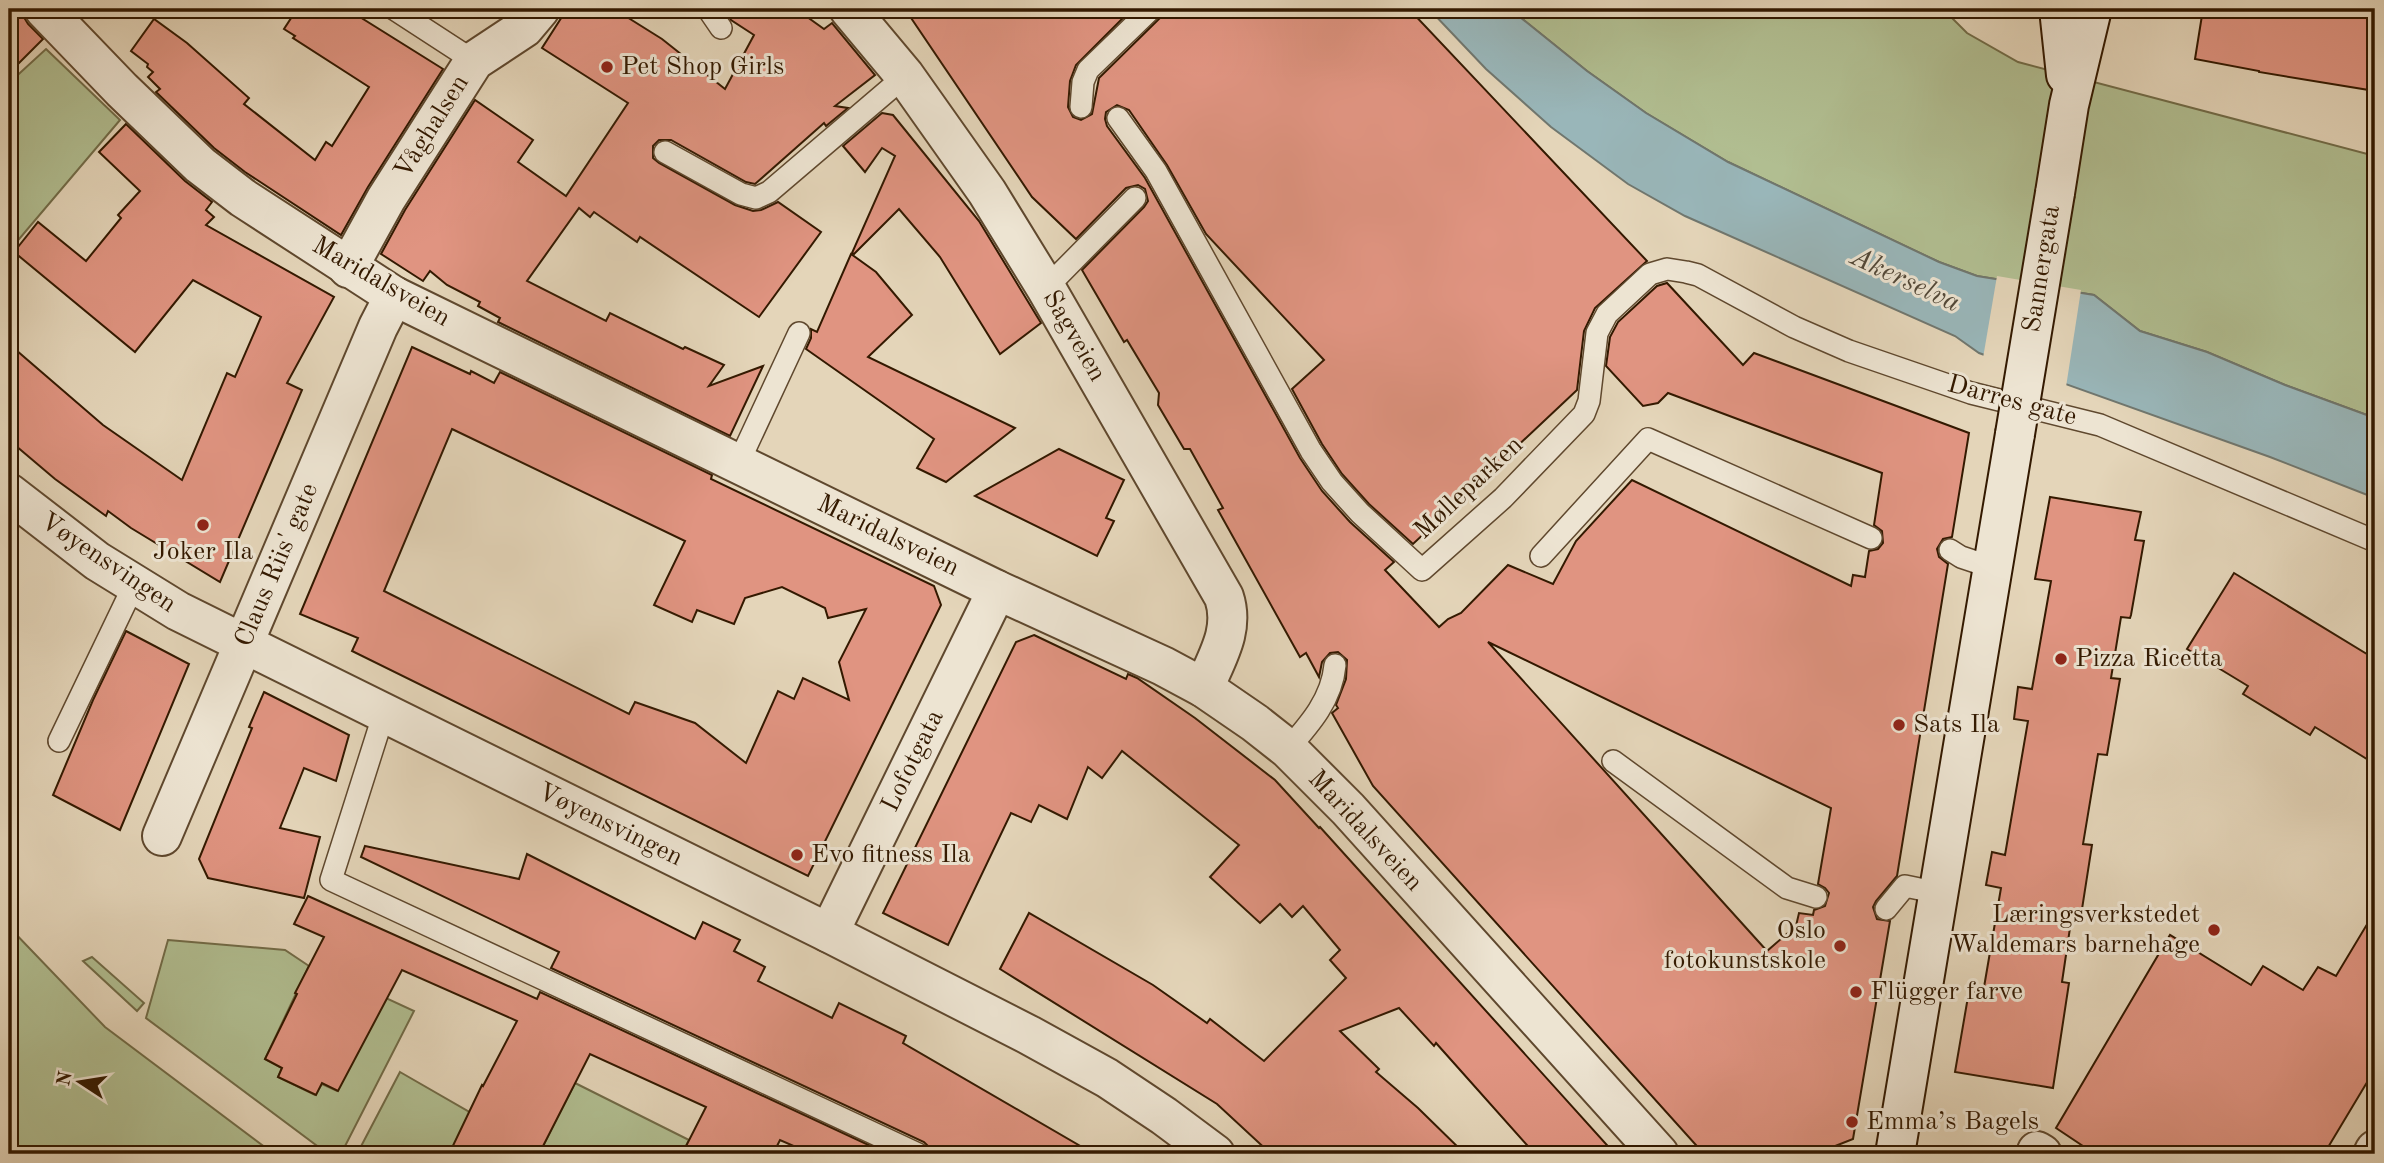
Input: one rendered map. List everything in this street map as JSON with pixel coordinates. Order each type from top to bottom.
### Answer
[{"type":"street","name":"Maridalsveien","points":[[44,9],[138,107],[200,165],[243,198],[394,296],[1204,688],[1288,749],[1348,809],[1659,1154]]},
{"type":"street","name":"Våghalsen","points":[[348,268],[386,199],[474,61],[524,27],[540,9]]},
{"type":"street","name":"Sagveien","points":[[849,9],[905,76],[987,192],[1046,288],[1224,597],[1230,621],[1204,688]]},
{"type":"street","name":"Sannergata","points":[[2059,9],[2069,105]]},
{"type":"street","name":"Sannergata","points":[[1895,1154],[2069,105],[2092,9]]},
{"type":"street","name":"Claus Riis' gate","points":[[162,836],[378,327],[394,296]]},
{"type":"street","name":"Vøyensvingen","points":[[9,493],[56,531],[177,611],[829,933],[1029,1035],[1107,1078],[1215,1154]]},
{"type":"street","name":"Lofotgata","points":[[829,933],[997,590]]},
{"type":"lane","points":[[394,9],[474,61]]},
{"type":"lane","points":[[708,9],[721,28]]},
{"type":"lane","points":[[1081,107],[1083,82],[1088,70],[1152,9]]},
{"type":"lane","points":[[665,152],[741,194],[756,198],[769,192],[905,76]]},
{"type":"lane","name":"Mølleparken","points":[[1118,118],[1156,171],[1311,451],[1332,482],[1360,513],[1422,570],[1503,498],[1584,414],[1589,401],[1597,332],[1606,314],[1650,274]]},
{"type":"lane","points":[[1046,288],[1135,198]]},
{"type":"lane","name":"Mølleparken","points":[[1160,213],[1187,230]]},
{"type":"lane","name":"Darres gate","points":[[1650,274],[1667,269],[1698,275],[1794,327],[1849,351],[1971,393],[2100,425],[2375,541]]},
{"type":"lane","points":[[738,464],[799,333]]},
{"type":"lane","points":[[1541,556],[1648,439],[1871,538]]},
{"type":"lane","points":[[1950,550],[1961,557],[1993,568]]},
{"type":"lane","points":[[59,741],[134,585]]},
{"type":"lane","points":[[1288,749],[1321,709],[1334,677],[1335,665]]},
{"type":"lane","points":[[384,713],[331,880],[918,1154]]},
{"type":"lane","points":[[1613,761],[1787,888],[1816,897]]},
{"type":"lane","points":[[1886,909],[1905,886],[1939,893]]},
{"type":"green space","points":[[1510,9],[1943,9],[1967,33],[2018,62],[2375,156],[2375,418],[2285,385],[2207,352],[2140,331],[2094,295],[1977,276],[1939,262],[1728,162],[1646,113],[1587,71]]},
{"type":"green space","points":[[46,49],[120,120],[9,251],[9,83]]},
{"type":"green space","points":[[9,927],[105,1027],[274,1154],[9,1154]]},
{"type":"green space","points":[[168,940],[285,950],[309,966],[265,1059],[282,1068],[278,1077],[315,1095],[322,1084],[337,1091],[386,998],[414,1011],[341,1154],[328,1154],[146,1018]]},
{"type":"green space","points":[[92,957],[144,1003],[137,1011],[83,961]]},
{"type":"green space","points":[[400,1072],[471,1113],[449,1154],[357,1154]]},
{"type":"green space","points":[[575,1083],[689,1140],[682,1154],[539,1154]]},
{"type":"water","name":"Akerselva","points":[[1429,9],[1510,9],[1587,71],[1646,113],[1728,162],[1939,262],[1977,276],[2094,295],[2140,331],[2207,352],[2285,385],[2375,418],[2375,498],[2270,457],[1979,353],[1955,336],[1685,216],[1628,184],[1551,127],[1486,69]]},
{"type":"pier","points":[[1997,276],[2081,290],[2066,387],[1983,358]]},
{"type":"building","points":[[9,9],[19,9],[28,24],[43,39],[9,73]]},
{"type":"building","points":[[297,9],[347,9],[443,69],[368,187],[341,235],[245,172],[214,148],[156,92],[160,89],[148,77],[153,72],[147,67],[148,64],[131,51],[154,19],[187,43],[249,98],[244,104],[315,160],[326,142],[332,146],[369,87],[293,38],[295,36],[284,29]]},
{"type":"building","points":[[567,9],[614,9],[662,39],[725,89],[754,35],[731,20],[724,9],[796,9],[824,29],[832,23],[875,75],[835,106],[848,108],[826,126],[824,123],[755,184],[746,182],[671,140],[659,140],[653,146],[653,158],[659,163],[735,205],[753,211],[778,202],[821,232],[759,317],[640,237],[637,242],[594,212],[590,217],[579,208],[527,281],[606,321],[610,313],[683,349],[685,347],[724,365],[709,386],[763,366],[730,436],[498,322],[500,318],[478,306],[480,302],[447,285],[430,271],[423,281],[381,254],[405,210],[475,100],[533,140],[518,162],[566,196],[628,103],[542,48]]},
{"type":"building","points":[[905,9],[1132,9],[1076,65],[1070,81],[1068,107],[1073,117],[1081,120],[1092,114],[1099,78],[1160,18],[1164,9],[1409,9],[1647,261],[1595,308],[1584,331],[1577,390],[1413,544],[1369,504],[1342,474],[1292,389],[1324,360],[1206,234],[1167,165],[1129,110],[1117,105],[1106,112],[1105,119],[1107,126],[1145,178],[1300,458],[1322,491],[1350,522],[1394,562],[1385,570],[1439,627],[1461,613],[1508,565],[1553,584],[1576,541],[1632,480],[1851,586],[1853,575],[1865,577],[1869,551],[1878,549],[1883,543],[1882,531],[1874,525],[1882,473],[1668,393],[1658,403],[1643,406],[1606,366],[1610,337],[1618,322],[1657,286],[1667,283],[1743,365],[1754,353],[1969,433],[1952,537],[1943,539],[1937,549],[1939,557],[1948,564],[1897,876],[1873,907],[1877,919],[1890,921],[1853,1139],[1815,1154],[1704,1154],[1373,786],[1332,713],[1338,708],[1336,705],[1346,679],[1347,660],[1338,652],[1330,653],[1322,662],[1319,677],[1306,653],[1300,657],[1218,510],[1223,508],[1190,449],[1184,449],[1158,405],[1159,393],[1127,340],[1124,342],[1082,270],[1144,207],[1148,201],[1145,189],[1138,185],[1126,188],[1076,239],[1032,197]],"holes":[[[1488,642],[1831,808],[1818,884],[1829,893],[1825,906],[1814,910],[1813,915],[1799,913],[1796,926],[1767,951]]]},
{"type":"building","points":[[2203,9],[2375,9],[2375,91],[2195,59]]},
{"type":"building","points":[[882,113],[893,115],[979,221],[1041,323],[1000,354],[940,257],[899,209],[852,253],[895,156],[882,148],[865,172],[843,146]]},
{"type":"building","points":[[126,124],[185,181],[212,202],[206,210],[214,217],[206,225],[334,297],[287,383],[302,390],[220,582],[108,511],[106,516],[55,479],[9,440],[9,344],[103,425],[182,480],[227,373],[235,377],[261,317],[193,280],[135,352],[14,252],[38,222],[86,261],[121,218],[118,215],[140,191],[99,152]]},
{"type":"building","points":[[851,254],[876,272],[912,315],[868,357],[1015,428],[946,482],[917,468],[934,439],[806,349],[811,338],[811,329],[817,332]]},
{"type":"building","points":[[412,347],[494,383],[500,372],[712,475],[711,479],[934,586],[941,605],[808,876],[352,651],[358,638],[300,614]],"holes":[[[452,429],[685,541],[654,605],[692,622],[697,610],[734,624],[745,598],[782,587],[825,608],[828,618],[866,609],[839,662],[849,700],[803,678],[794,699],[778,691],[746,763],[695,723],[635,702],[629,714],[384,591]]]},
{"type":"building","points":[[1059,449],[1124,480],[1106,518],[1114,521],[1097,556],[975,496]]},
{"type":"building","points":[[2050,497],[2141,512],[2135,540],[2144,541],[2131,615],[2130,618],[2121,617],[2111,678],[2120,679],[2107,755],[2098,754],[2083,844],[2092,845],[2080,922],[2071,921],[2062,982],[2069,983],[2053,1088],[1955,1072],[1969,991],[1983,993],[2001,888],[1986,885],[1992,852],[2005,855],[2028,721],[2014,719],[2018,687],[2032,689],[2051,581],[2035,579]]},
{"type":"building","points":[[2234,573],[2375,659],[2375,764],[2315,727],[2310,735],[2243,694],[2248,686],[2187,649]]},
{"type":"building","points":[[126,631],[189,664],[120,830],[53,795]]},
{"type":"building","points":[[1034,635],[1126,679],[1128,674],[1137,678],[1195,718],[1275,780],[1615,1154],[1535,1154],[1436,1043],[1434,1046],[1399,1008],[1340,1031],[1379,1069],[1376,1072],[1465,1154],[1271,1154],[1217,1104],[1000,969],[1029,913],[1153,985],[1207,1023],[1210,1019],[1264,1061],[1346,978],[1330,960],[1340,950],[1303,906],[1292,917],[1280,904],[1260,923],[1210,877],[1239,845],[1122,751],[1102,778],[1088,767],[1067,819],[1039,805],[1031,822],[1011,813],[948,945],[883,913],[1016,642]]},
{"type":"building","points":[[264,692],[349,735],[336,781],[304,768],[280,828],[320,837],[304,898],[208,878],[199,859]]},
{"type":"building","points":[[365,846],[519,879],[527,854],[695,939],[703,922],[740,940],[734,951],[765,967],[758,981],[832,1018],[839,1003],[906,1036],[903,1043],[1094,1154],[931,1154],[924,1142],[551,968],[559,952],[361,857]]},
{"type":"building","points":[[308,896],[537,999],[540,992],[888,1154],[812,1154],[780,1140],[773,1154],[682,1154],[706,1107],[590,1054],[539,1154],[449,1154],[517,1021],[402,970],[338,1091],[322,1083],[316,1095],[278,1077],[282,1068],[265,1059],[324,937],[294,924]]},
{"type":"building","points":[[2375,911],[2375,1069],[2324,1154],[2095,1154],[2056,1128],[2170,935],[2251,985],[2263,966],[2303,990],[2318,967],[2336,976]]},
{"type":"place","name":"Pet Shop Girls","points":[[607,67]]},
{"type":"place","name":"Joker Ila","points":[[203,525]]},
{"type":"place","name":"Pizza Ricetta","points":[[2061,659]]},
{"type":"place","name":"Sats Ila","points":[[1899,725]]},
{"type":"place","name":"Evo fitness Ila","points":[[797,855]]},
{"type":"place","name":"Læringsverkstedet Waldemars barnehage","points":[[2214,930]]},
{"type":"place","name":"Oslo fotokunstskole","points":[[1840,946]]},
{"type":"place","name":"Flügger farve","points":[[1856,992]]},
{"type":"place","name":"Emma’s Bagels","points":[[1852,1122]]}]
